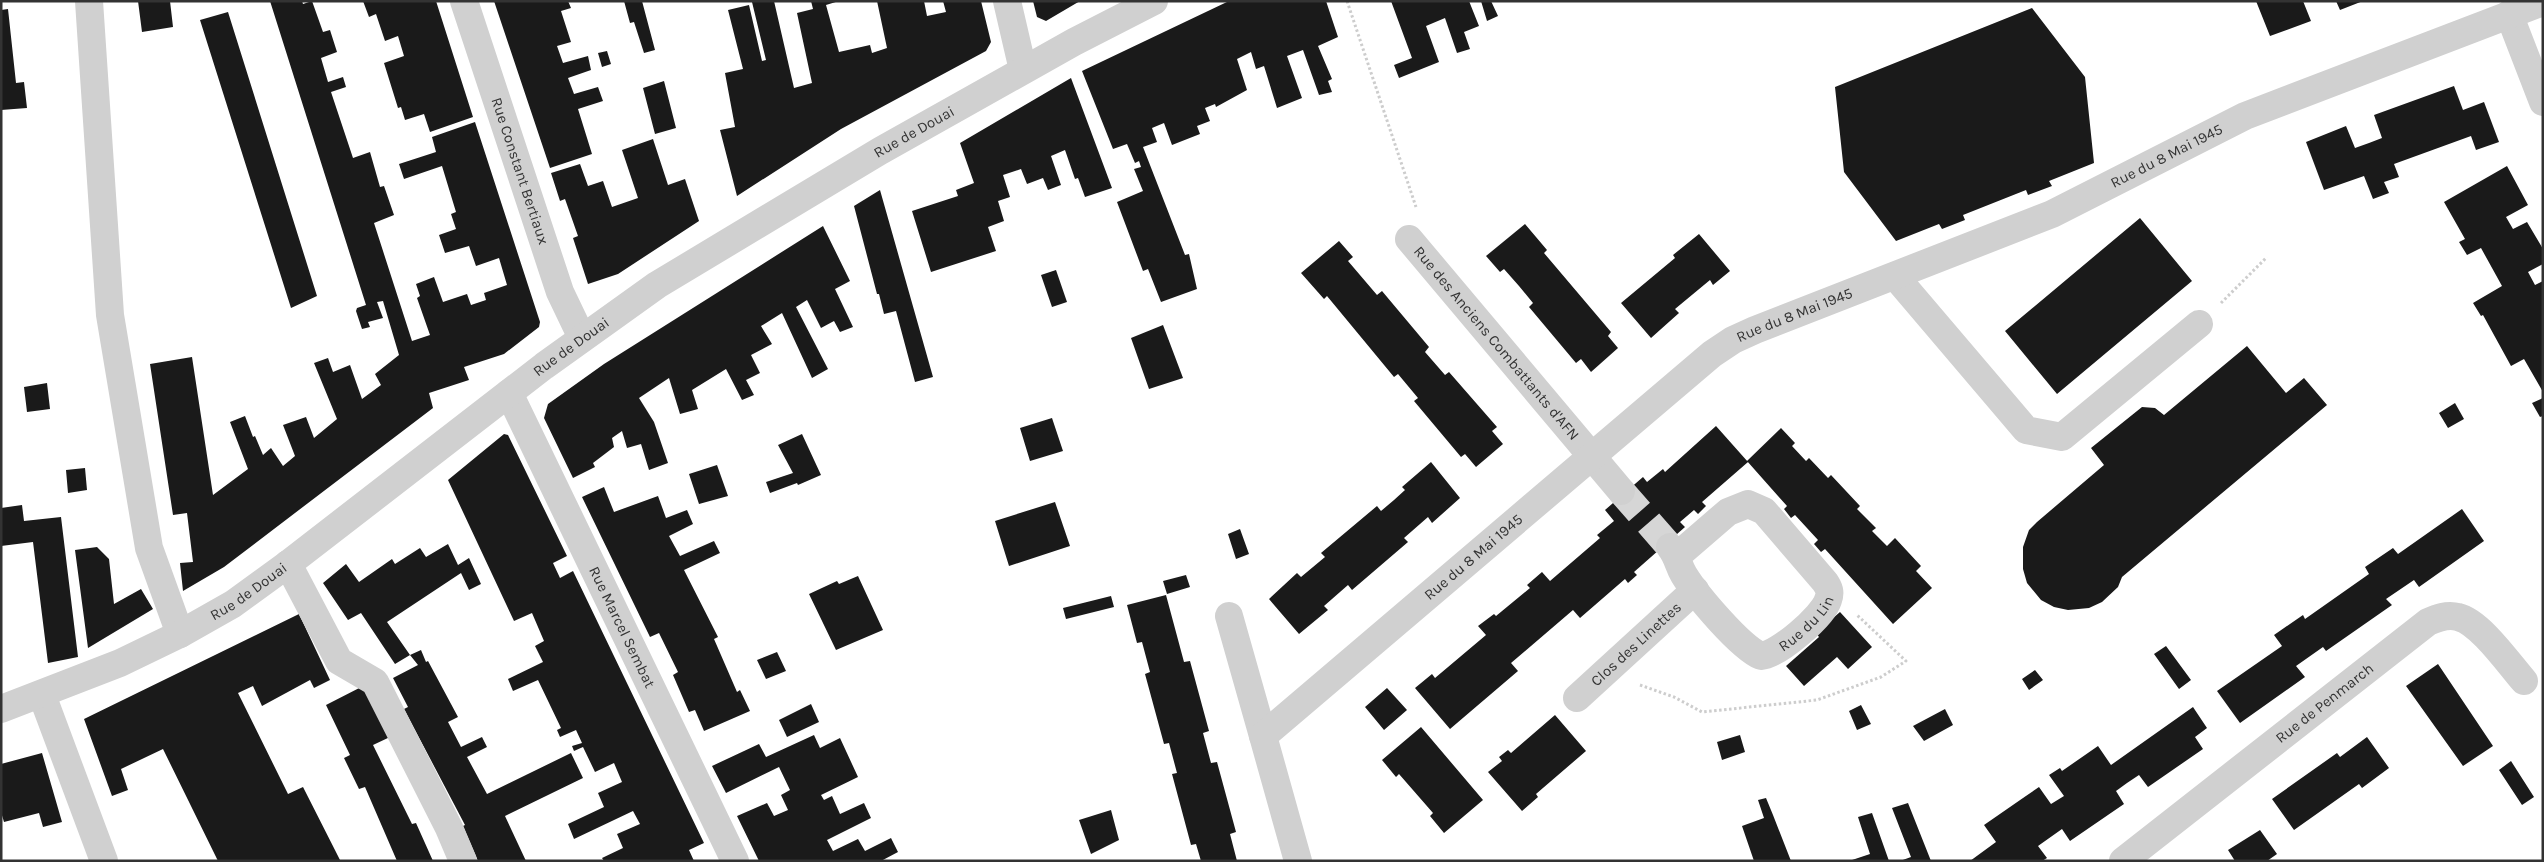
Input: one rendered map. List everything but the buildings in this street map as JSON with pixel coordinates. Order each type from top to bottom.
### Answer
[{"type":"street","points":[[89,1],[110,315],[149,548],[180,634]]},
{"type":"street","name":"Rue Constant Bertiaux","points":[[464,1],[560,292],[582,338]]},
{"type":"street","points":[[1007,1],[1023,70]]},
{"type":"street","name":"Rue de Douai","points":[[1,709],[120,663],[180,634],[233,604],[288,564],[582,338],[657,285],[719,246],[1023,70],[1154,1]]},
{"type":"street","name":"Rue du 8 Mai 1945","points":[[1263,736],[1712,354],[1733,340],[2052,214],[2245,116],[2543,2]]},
{"type":"street","points":[[2509,14],[2543,102]]},
{"type":"street","name":"Rue des Anciens Combattants d'AFN","points":[[1409,239],[1591,456]]},
{"type":"street","points":[[1895,276],[2026,430],[2062,437],[2199,324]]},
{"type":"street","name":"Rue Marcel Sembat","points":[[509,393],[735,861]]},
{"type":"street","points":[[1591,456],[1621,491]]},
{"type":"street","name":"Rue du Lin","points":[[1748,504],[1764,511],[1829,589],[1829,598],[1821,612],[1778,651],[1761,656],[1744,645],[1695,590],[1682,573],[1674,552],[1728,512],[1748,504]]},
{"type":"street","points":[[288,564],[339,661],[375,682],[449,828],[463,861]]},
{"type":"street","name":"Clos des Linettes","points":[[1577,698],[1695,590]]},
{"type":"street","points":[[1228,616],[1298,861]]},
{"type":"street","name":"Rue de Penmarch","points":[[2124,861],[2428,622],[2438,618],[2458,617],[2471,624],[2524,681]]},
{"type":"street","points":[[42,694],[104,861]]},
{"type":"path","name":"Rue des Anciens Combattants d'AFN","points":[[1347,1],[1420,217],[1409,239]]},
{"type":"path","points":[[2199,324],[2267,257]]},
{"type":"tunnel","points":[[1621,491],[1670,547]]}]
